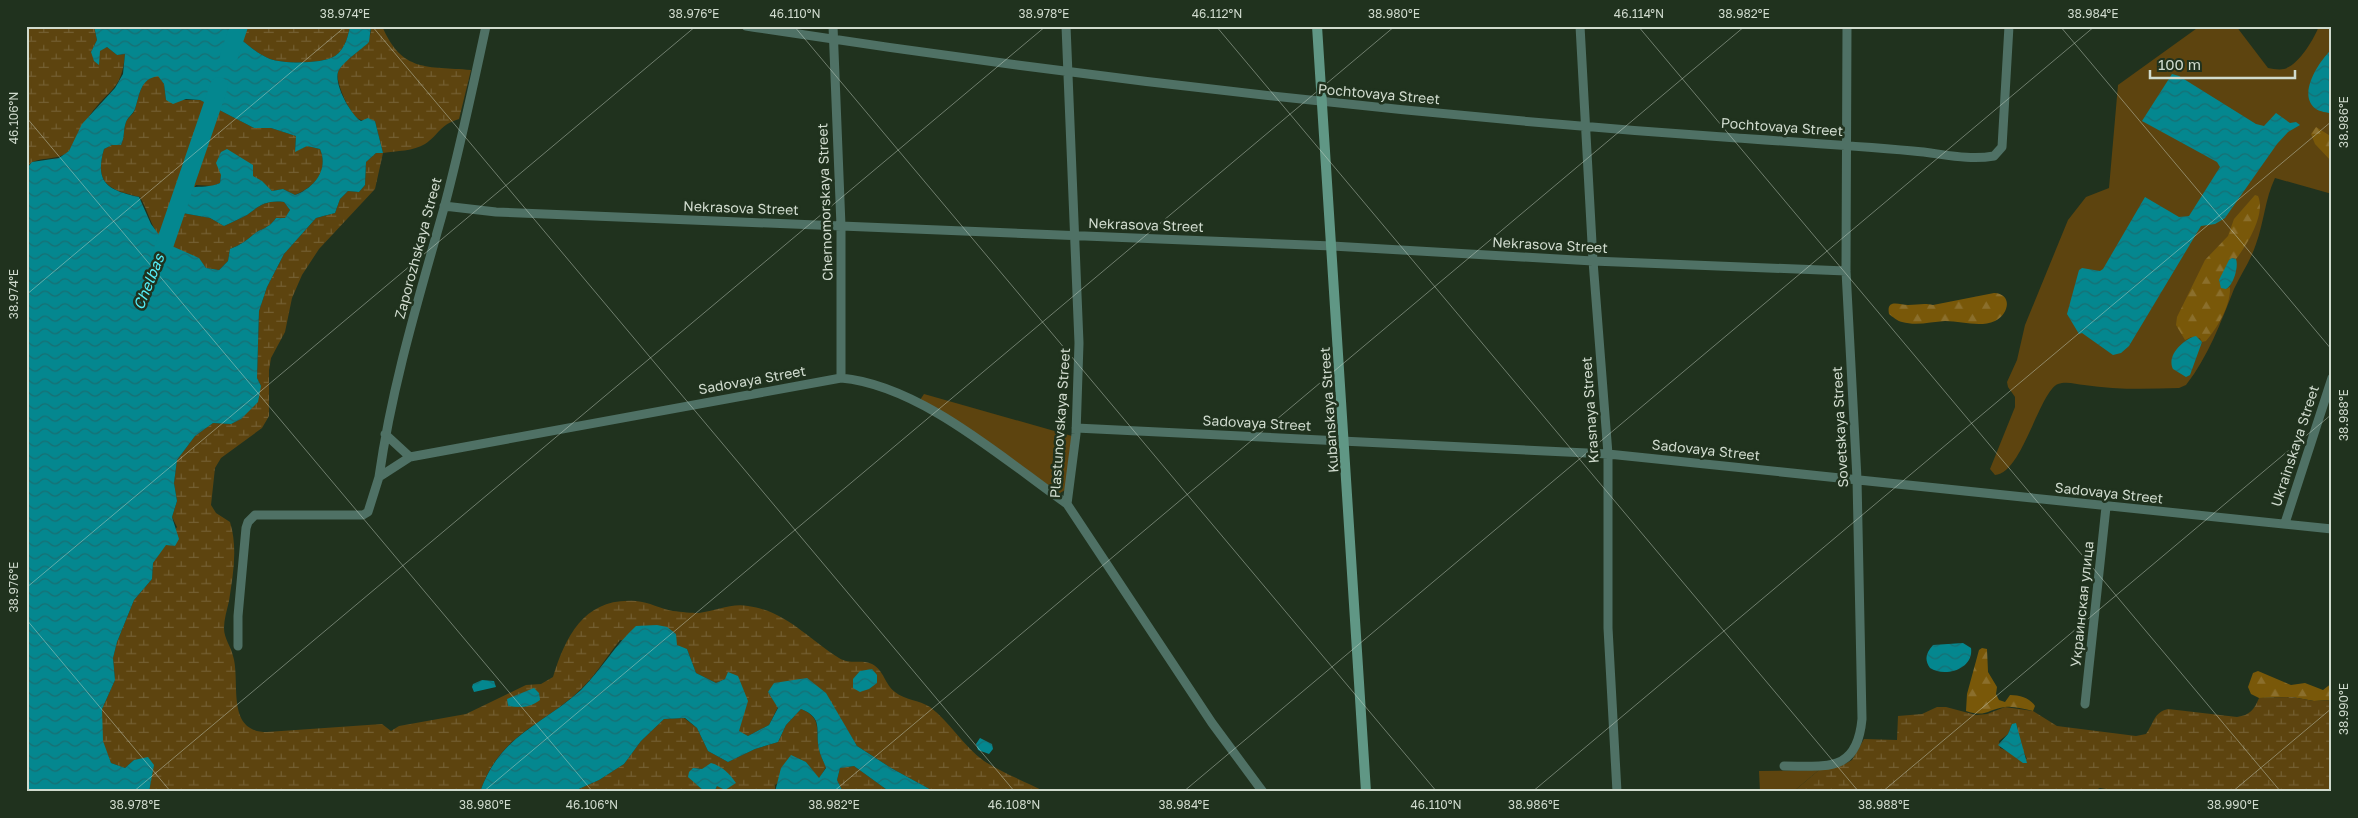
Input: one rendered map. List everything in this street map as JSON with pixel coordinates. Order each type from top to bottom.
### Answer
[{"type":"street","name":"Zaporozhskaya Street","points":[[379,477],[385,434],[412,319],[444,206],[486,26]]},
{"type":"street","name":"Pochtovaya Street","points":[[746,26],[1069,73],[1322,103],[1585,127],[1845,145],[1948,156],[1988,157],[1998,154],[2004,142],[2009,26]]},
{"type":"street","name":"Chernomorskaya Street","points":[[833,26],[841,226],[841,378]]},
{"type":"street","name":"Plastunovskaya Street","points":[[1066,26],[1079,343],[1076,428],[1067,504],[1212,723],[1263,792]]},
{"type":"street","name":"Kubanskaya Street","points":[[1317,26],[1366,792]]},
{"type":"street","name":"Krasnaya Street","points":[[1580,26],[1593,261],[1608,454],[1608,628],[1617,792]]},
{"type":"street","name":"Sovetskaya Street","points":[[1784,766],[1823,766],[1844,761],[1852,755],[1859,740],[1863,706],[1857,479],[1846,271],[1845,145],[1847,26]]},
{"type":"street","name":"Nekrasova Street","points":[[444,206],[496,212],[1332,246],[1593,261],[1846,271]]},
{"type":"street","name":"Sadovaya Street","points":[[379,477],[410,458],[841,378],[868,381],[915,401],[965,432],[1067,504]]},
{"type":"street","name":"Ukrainskaya Street","points":[[2285,523],[2332,378]]},
{"type":"street","name":"Sadovaya Street","points":[[1076,428],[1608,454],[2332,529]]},
{"type":"street","points":[[385,434],[410,458]]},
{"type":"street","points":[[238,646],[238,616],[245,538],[248,522],[251,518],[260,514],[363,515],[368,512],[379,477]]},
{"type":"street","name":"Украинская улица","points":[[2085,704],[2106,507]]},
{"type":"green space","points":[[26,26],[94,26],[97,40],[91,52],[107,47],[117,55],[125,54],[118,82],[90,115],[69,151],[59,156],[35,161],[28,167],[26,194]]},
{"type":"green space","points":[[223,26],[350,26],[344,46],[335,56],[321,61],[284,62],[270,59],[257,52]]},
{"type":"green space","points":[[371,26],[382,26],[398,52],[407,60],[429,67],[471,70],[459,119],[447,124],[421,146],[383,153],[375,121],[363,121],[357,118],[350,110],[343,96],[338,72],[341,66],[368,41]]},
{"type":"green space","points":[[2200,26],[2236,26],[2268,68],[2284,69],[2290,67],[2300,57],[2314,38],[2319,26],[2332,26],[2332,194],[2275,178],[2269,194],[2259,236],[2251,256],[2201,363],[2186,385],[2179,388],[2132,389],[2068,383],[2058,384],[2051,390],[2044,401],[2014,461],[2005,471],[1995,475],[1990,469],[2015,407],[2015,397],[2007,382],[2017,360],[2025,325],[2068,220],[2086,197],[2109,188],[2118,85]]},
{"type":"green space","points":[[158,75],[164,84],[166,100],[200,100],[254,128],[271,128],[296,136],[295,151],[307,146],[320,149],[323,164],[318,177],[309,187],[295,195],[283,189],[272,191],[260,181],[243,176],[221,175],[220,183],[213,186],[196,185],[177,212],[210,218],[224,226],[268,203],[284,202],[290,210],[285,219],[276,218],[268,226],[243,243],[230,249],[228,261],[219,270],[206,268],[196,257],[169,246],[156,232],[140,197],[112,188],[103,178],[101,161],[104,149],[112,145],[121,145],[126,122],[134,111],[144,84],[152,77]]},
{"type":"green space","points":[[2316,127],[2332,137],[2332,162],[2315,144],[2311,134]]},
{"type":"green space","points":[[376,153],[383,153],[375,189],[319,249],[302,275],[292,298],[285,332],[271,358],[269,370],[269,416],[262,428],[221,458],[215,468],[211,505],[216,513],[230,522],[234,542],[233,571],[224,628],[235,667],[237,704],[245,724],[254,730],[267,732],[382,724],[391,731],[399,726],[466,714],[526,685],[541,684],[553,677],[564,646],[572,633],[591,612],[604,605],[619,601],[636,601],[673,611],[699,613],[742,605],[762,609],[774,614],[843,660],[872,664],[879,670],[895,692],[930,707],[984,761],[1045,792],[935,792],[891,768],[857,746],[841,720],[768,692],[778,707],[769,725],[748,736],[738,731],[743,717],[725,679],[716,683],[696,673],[687,649],[620,640],[597,672],[581,689],[510,744],[488,772],[480,792],[149,792],[151,781],[134,760],[125,768],[111,763],[102,741],[102,709],[115,680],[113,658],[117,642],[134,600],[152,579],[153,563],[177,527],[172,517],[177,501],[174,483],[177,460],[195,436],[213,423],[231,424],[241,419],[246,413],[261,386],[257,378],[259,311],[267,287],[284,254],[316,218],[335,213],[340,199],[348,191],[359,192],[365,185],[366,162]]},
{"type":"green space","points":[[2255,195],[2258,196],[2260,203],[2257,220],[2250,238],[2236,259],[2232,258],[2226,289],[2230,287],[2230,294],[2222,316],[2215,330],[2206,341],[2202,342],[2200,338],[2191,337],[2185,340],[2176,325],[2177,317],[2205,260],[2228,236],[2234,219]]},
{"type":"green space","points":[[1994,293],[2004,297],[2007,305],[2000,318],[1989,323],[1977,324],[1945,321],[1913,324],[1895,319],[1889,314],[1892,304],[1933,305]]},
{"type":"green space","points":[[924,394],[1072,436],[1065,490],[1060,493],[920,400]]},
{"type":"green space","points":[[1982,648],[1987,649],[1988,672],[1997,687],[1996,694],[1999,700],[2005,702],[2010,695],[2021,696],[2033,703],[2035,706],[2033,711],[2008,707],[1978,714],[1966,711],[1967,694],[1979,650]]},
{"type":"green space","points":[[2258,671],[2291,685],[2305,683],[2323,690],[2332,683],[2332,700],[2314,701],[2292,697],[2259,698],[2251,694],[2248,687],[2253,673]]},
{"type":"green space","points":[[2292,697],[2314,701],[2332,700],[2332,792],[2123,792],[2100,788],[2091,792],[1793,792],[1819,770],[1843,765],[1852,760],[1864,739],[1897,740],[1898,716],[1922,714],[1937,707],[1946,707],[1976,715],[1987,714],[2005,707],[2033,711],[2057,726],[2136,736],[2146,734],[2157,715],[2163,710],[2237,717],[2251,711],[2259,698]],"holes":[[[2012,724],[2017,726],[2020,745],[2027,759],[2000,748],[1999,741],[2008,734]]]},
{"type":"green space","points":[[801,709],[813,716],[817,725],[818,742],[826,767],[819,779],[806,762],[775,785],[775,792],[714,792],[717,786],[702,769],[693,768],[689,777],[705,792],[572,792],[599,780],[624,764],[641,741],[664,719],[684,718],[697,728],[708,751],[728,762],[755,749],[778,742],[786,725]]},
{"type":"green space","points":[[854,766],[890,792],[843,792],[837,780],[840,768]]},
{"type":"green space","points":[[1819,770],[1793,792],[1760,792],[1759,771]]},
{"type":"water","points":[[94,26],[223,26],[257,52],[270,59],[284,62],[303,62],[321,61],[335,56],[344,46],[350,26],[371,26],[369,42],[343,64],[337,78],[344,99],[357,118],[361,121],[368,118],[375,121],[383,153],[376,153],[366,162],[365,185],[359,192],[348,191],[340,199],[335,213],[316,218],[284,254],[267,287],[259,311],[257,378],[261,386],[258,402],[241,419],[231,424],[213,423],[195,436],[177,460],[174,483],[177,501],[172,517],[179,539],[175,546],[166,545],[153,563],[152,579],[134,600],[117,642],[113,658],[115,680],[102,709],[103,741],[111,763],[125,768],[134,760],[148,757],[154,765],[149,792],[26,792],[28,167],[32,162],[59,158],[69,151],[82,124],[115,88],[123,74],[125,54],[117,55],[107,47],[100,51],[99,65],[94,61],[91,52],[97,40]],"holes":[[[158,76],[164,84],[166,100],[173,104],[186,99],[200,100],[254,128],[271,128],[296,136],[295,152],[307,146],[320,149],[323,164],[318,177],[308,188],[295,195],[283,189],[272,191],[262,181],[253,176],[253,165],[227,149],[221,152],[216,163],[221,175],[220,183],[192,187],[181,191],[171,205],[177,212],[210,218],[224,226],[268,203],[284,202],[290,210],[285,218],[276,218],[268,226],[243,243],[230,249],[228,261],[219,270],[206,268],[199,258],[165,243],[151,224],[139,197],[112,188],[103,178],[101,161],[104,149],[112,145],[121,145],[126,122],[135,109],[144,84]]]},
{"type":"water","points":[[2332,49],[2332,114],[2316,109],[2310,103],[2308,95],[2316,69]]},
{"type":"water","points":[[2172,74],[2179,76],[2256,124],[2264,126],[2276,113],[2290,123],[2296,122],[2300,125],[2288,132],[2277,144],[2225,218],[2215,224],[2201,226],[2129,346],[2121,353],[2113,355],[2082,333],[2079,334],[2067,314],[2079,270],[2082,268],[2100,271],[2103,269],[2145,197],[2179,217],[2189,216],[2220,167],[2217,162],[2142,121]]},
{"type":"water","points":[[2232,258],[2236,259],[2237,262],[2235,276],[2229,287],[2226,289],[2221,288],[2219,280],[2229,260]]},
{"type":"water","points":[[2196,336],[2202,342],[2190,375],[2186,377],[2173,369],[2171,364],[2172,358],[2177,348],[2186,340]]},
{"type":"water","points":[[657,625],[667,627],[676,634],[677,645],[687,649],[696,673],[716,683],[725,679],[728,672],[738,676],[748,701],[739,731],[748,736],[769,725],[778,708],[768,692],[774,683],[807,678],[826,693],[857,746],[891,768],[935,792],[890,792],[854,766],[840,768],[837,780],[843,792],[775,792],[781,768],[791,755],[806,762],[819,778],[826,768],[820,754],[816,721],[813,716],[801,709],[786,725],[778,742],[755,749],[728,762],[708,751],[697,728],[685,718],[664,719],[641,741],[624,764],[599,780],[572,792],[480,792],[488,773],[510,744],[581,690],[621,641],[636,626]]},
{"type":"water","points":[[1963,643],[1971,648],[1971,655],[1963,666],[1950,672],[1936,671],[1930,668],[1927,656],[1933,645]]},
{"type":"water","points":[[872,669],[877,675],[877,683],[869,689],[860,692],[853,688],[853,679],[860,671]]},
{"type":"water","points":[[482,680],[494,681],[496,687],[474,692],[473,684]]},
{"type":"water","points":[[534,688],[539,693],[540,700],[536,703],[525,707],[508,706],[507,699]]},
{"type":"water","points":[[2016,723],[2027,763],[2023,763],[1998,745],[2008,734],[2012,724]]},
{"type":"water","points":[[980,738],[992,744],[993,749],[989,754],[978,750],[976,744]]},
{"type":"water","points":[[711,763],[719,766],[736,783],[725,790],[717,786],[714,792],[705,792],[688,777],[689,772],[693,768],[702,769]]},
{"type":"waterway","name":"Chelbas","points":[[229,56],[239,26]]},
{"type":"waterway","name":"Chelbas","points":[[158,264],[219,86]]}]
